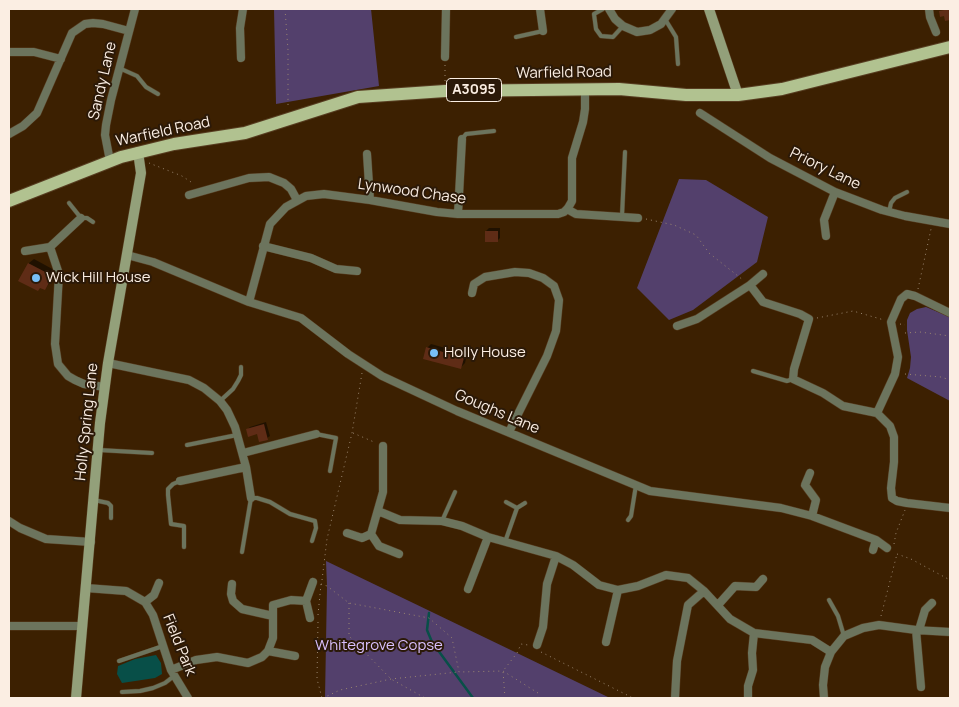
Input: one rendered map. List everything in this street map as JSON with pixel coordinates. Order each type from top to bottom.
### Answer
[{"type":"main road","name":"Warfield Road","points":[[9,201],[110,160],[174,144],[245,133],[358,97],[445,91],[619,89],[686,95],[738,95],[782,89],[950,47]]},
{"type":"street","name":"Sandy Lane","points":[[110,160],[105,135],[106,124],[135,9]]},
{"type":"street","points":[[241,58],[240,28],[243,9]]},
{"type":"street","points":[[445,57],[446,9]]},
{"type":"street","points":[[540,9],[543,31]]},
{"type":"street","points":[[609,9],[615,19],[623,26],[637,32],[650,30],[661,24],[672,9]]},
{"type":"street","points":[[709,9],[738,95]]},
{"type":"street","points":[[929,9],[936,32]]},
{"type":"street","points":[[9,134],[23,126],[36,113],[72,33],[85,24],[103,24],[129,32]]},
{"type":"street","points":[[9,52],[34,52],[60,58]]},
{"type":"street","points":[[567,209],[572,201],[572,158],[586,109],[585,90]]},
{"type":"street","name":"Priory Lane","points":[[700,113],[770,158],[835,192],[889,212],[950,224]]},
{"type":"street","points":[[458,214],[462,139]]},
{"type":"street","name":"Holly Spring Lane","points":[[76,698],[104,388],[141,173],[138,152]]},
{"type":"street","points":[[366,154],[370,200]]},
{"type":"street","points":[[194,184],[193,194],[249,178],[269,177],[284,183],[291,189],[297,200]]},
{"type":"street","points":[[826,236],[824,220],[835,192]]},
{"type":"street","name":"Lynwood Chase","points":[[249,302],[270,224],[286,207],[306,196],[324,194],[458,214],[558,214],[567,209],[576,214],[638,218]]},
{"type":"street","points":[[25,251],[50,247],[82,218]]},
{"type":"street","points":[[263,246],[311,258],[336,269],[357,271]]},
{"type":"street","points":[[50,247],[59,274],[55,344],[58,364],[68,376],[75,380],[104,388]]},
{"type":"street","name":"Goughs Lane","points":[[127,255],[159,265],[249,302],[301,318],[364,366],[382,376],[650,491],[781,508],[812,516],[876,540],[889,548]]},
{"type":"street","points":[[472,293],[474,284],[484,276],[515,272],[529,273],[543,278],[554,286],[559,300],[556,331],[547,356],[509,432]]},
{"type":"street","points":[[677,326],[697,318],[750,285],[763,274]]},
{"type":"street","points":[[750,285],[763,302],[800,314],[809,319],[794,369],[793,379],[823,393],[843,406],[877,413],[890,426],[894,437],[892,498],[897,501],[950,508]]},
{"type":"street","points":[[877,413],[895,374],[898,357],[891,322],[901,299],[907,294],[915,296],[950,313]]},
{"type":"street","points":[[108,363],[189,380],[204,388],[220,401],[227,410],[243,454],[250,498]]},
{"type":"street","points":[[243,454],[316,434]]},
{"type":"street","points":[[347,533],[362,538],[371,534],[383,492],[383,446]]},
{"type":"street","points":[[180,482],[246,467]]},
{"type":"street","points":[[810,473],[805,485],[816,500],[812,516]]},
{"type":"street","points":[[378,511],[400,520],[442,521],[462,526],[488,537],[556,556],[573,565],[599,585],[618,590],[638,586],[666,575],[688,578],[704,591],[730,619],[754,633],[812,640],[831,652]]},
{"type":"street","points":[[9,520],[26,532],[46,539],[91,542]]},
{"type":"street","points":[[371,534],[379,546],[399,554]]},
{"type":"street","points":[[468,589],[488,537]]},
{"type":"street","points":[[873,550],[876,540]]},
{"type":"street","points":[[537,646],[542,627],[547,584],[556,556]]},
{"type":"street","points":[[718,605],[735,586],[756,586],[764,579]]},
{"type":"street","name":"Field Park","points":[[145,602],[154,595],[159,583]]},
{"type":"street","points":[[310,618],[306,600],[317,583]]},
{"type":"street","points":[[232,584],[231,594],[233,601],[242,609],[273,616]]},
{"type":"street","name":"Field Park","points":[[86,588],[126,591],[145,602],[153,615],[173,673],[188,698]]},
{"type":"street","points":[[606,642],[618,590]]},
{"type":"street","points":[[675,698],[677,661],[688,605],[704,591]]},
{"type":"street","points":[[173,673],[196,660],[217,657],[248,663],[262,657],[268,651],[273,638],[273,605],[291,600],[306,600]]},
{"type":"street","points":[[920,687],[918,630],[925,610],[932,603]]},
{"type":"street","points":[[824,698],[824,667],[831,652],[844,636],[862,628],[879,625],[950,632]]},
{"type":"street","points":[[9,626],[83,626]]},
{"type":"street","points":[[748,698],[748,686],[753,670],[754,633]]},
{"type":"street","points":[[268,651],[295,656]]},
{"type":"lane","points":[[603,9],[594,14],[596,29],[601,36],[613,37],[623,26]]},
{"type":"lane","points":[[665,19],[676,37],[678,64]]},
{"type":"lane","points":[[516,37],[543,31]]},
{"type":"lane","points":[[119,68],[137,76],[146,88],[158,94]]},
{"type":"lane","points":[[462,139],[466,134],[494,130]]},
{"type":"lane","points":[[622,216],[625,152]]},
{"type":"lane","points":[[889,212],[891,203],[895,198],[907,192]]},
{"type":"lane","points":[[70,203],[82,218],[87,218],[94,222]]},
{"type":"lane","points":[[220,401],[233,389],[238,381],[241,375],[241,367]]},
{"type":"lane","points":[[753,371],[787,381],[793,379]]},
{"type":"lane","points":[[316,434],[336,438],[330,471]]},
{"type":"lane","points":[[188,445],[237,435]]},
{"type":"lane","points":[[97,450],[152,453]]},
{"type":"lane","points":[[180,482],[173,484],[168,489],[168,495],[171,524],[184,526],[184,547]]},
{"type":"lane","points":[[628,520],[631,516],[636,485]]},
{"type":"lane","points":[[442,521],[455,492]]},
{"type":"lane","points":[[242,552],[250,498],[264,500],[290,514],[315,521],[316,528],[312,541]]},
{"type":"lane","points":[[94,500],[108,503],[111,518]]},
{"type":"lane","points":[[506,502],[517,508]]},
{"type":"lane","points":[[505,542],[517,508],[525,503]]},
{"type":"lane","points":[[829,600],[838,616],[844,636]]},
{"type":"lane","points":[[119,661],[163,646]]},
{"type":"lane","points":[[122,692],[153,688],[165,683],[173,673]]},
{"type":"path","points":[[285,9],[288,50],[288,119]]},
{"type":"path","points":[[445,57],[445,91]]},
{"type":"path","points":[[147,162],[182,176],[194,184]]},
{"type":"path","points":[[638,218],[674,225],[696,235],[709,253],[750,285]]},
{"type":"path","points":[[918,291],[933,222]]},
{"type":"path","points":[[809,319],[853,312],[883,320]]},
{"type":"path","points":[[905,333],[920,332],[950,336]]},
{"type":"path","points":[[364,366],[352,433],[317,583],[317,680],[322,698],[340,690],[391,679],[459,672],[503,671],[538,693],[538,698]]},
{"type":"path","points":[[905,374],[941,377],[950,380]]},
{"type":"path","points":[[352,433],[383,446]]},
{"type":"path","points":[[889,548],[894,543],[905,510]]},
{"type":"path","points":[[879,625],[897,554],[912,559],[950,580]]},
{"type":"path","points":[[317,583],[328,586],[349,603],[429,618],[452,638],[459,672]]},
{"type":"path","points":[[349,603],[350,636],[391,679],[425,698]]},
{"type":"path","points":[[505,698],[503,671],[517,653],[521,644],[537,646],[543,654],[633,698]]},
{"type":"green space","points":[[274,9],[371,9],[379,86],[276,104]]},
{"type":"green space","points":[[679,179],[706,180],[768,217],[757,262],[693,310],[669,320],[637,288]]},
{"type":"green space","points":[[926,307],[950,317],[950,401],[907,378],[911,357],[907,320],[910,313]]},
{"type":"green space","name":"Whitegrove Copse","points":[[326,561],[610,698],[325,698]]},
{"type":"water","points":[[156,655],[161,663],[162,674],[155,678],[122,683],[117,674],[118,666],[135,659]]},
{"type":"building","points":[[950,9],[950,20],[945,21],[944,16],[940,17],[939,11]]},
{"type":"building","points":[[485,231],[498,231],[498,242],[485,242]]},
{"type":"building","name":"Wick Hill House","points":[[28,263],[53,276],[45,290],[40,288],[38,291],[18,281]]},
{"type":"building","name":"Holly House","points":[[426,347],[464,358],[461,369],[423,359]]},
{"type":"building","points":[[264,424],[268,440],[259,442],[257,434],[248,437],[246,429]]},
{"type":"waterway","points":[[429,613],[427,630],[432,642],[473,698]]},
{"type":"place","name":"Wick Hill House","points":[[36,278]]},
{"type":"place","name":"Holly House","points":[[434,353]]}]
